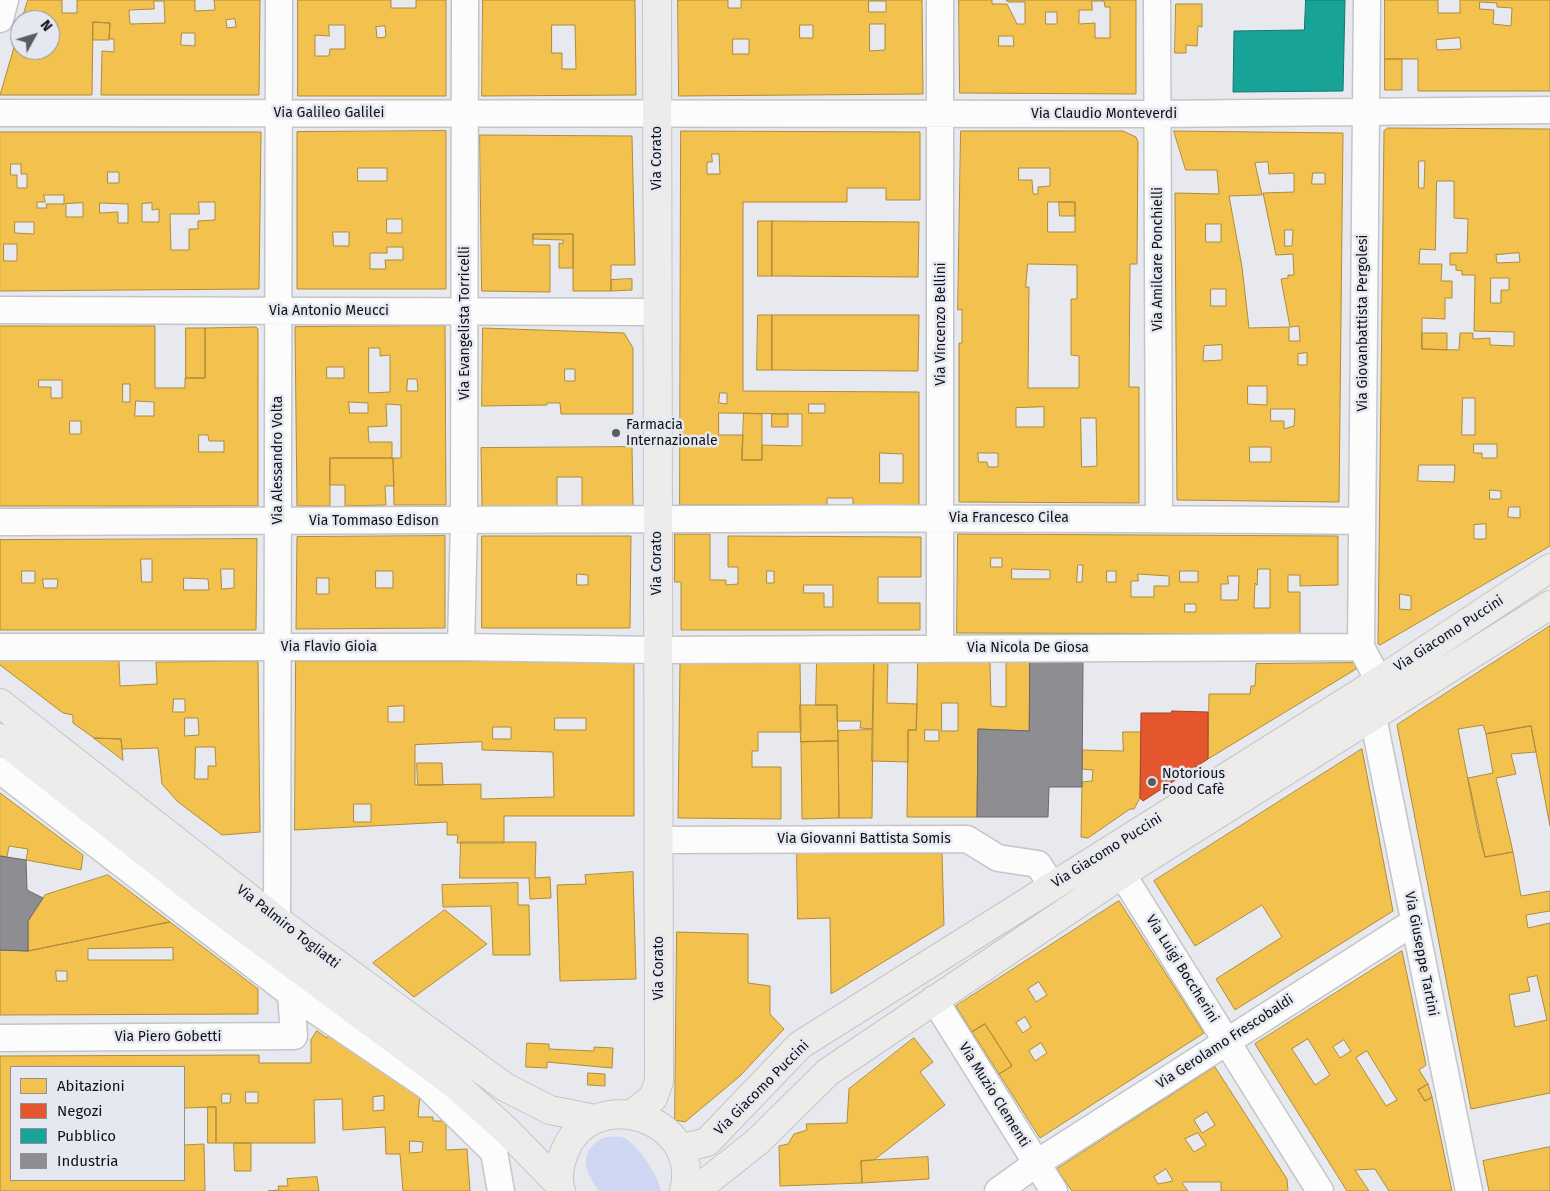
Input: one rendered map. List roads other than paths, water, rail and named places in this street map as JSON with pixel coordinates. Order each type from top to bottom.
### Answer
[{"type":"main road","name":"Via Corato","points":[[632,1114],[653,1098],[659,1081],[658,0]]},
{"type":"main road","name":"Via Giacomo Puccini","points":[[680,1149],[707,1142],[800,1045],[1379,681],[1550,568]]},
{"type":"main road","name":"Via Giacomo Puccini","points":[[695,1191],[756,1142],[828,1072],[934,999],[1122,874],[1550,605]]},
{"type":"main road","name":"Via Palmiro Togliatti","points":[[0,703],[278,920],[505,1088],[550,1110],[595,1119]]},
{"type":"main road","name":"Via Palmiro Togliatti","points":[[0,738],[206,900],[458,1087],[506,1130],[560,1187]]},
{"type":"main road","points":[[560,1187],[560,1164],[566,1146],[579,1130],[595,1119],[614,1114],[632,1114],[649,1119],[664,1128],[680,1149],[686,1166],[684,1191]]},
{"type":"street","points":[[0,19],[5,0]]},
{"type":"street","name":"Via Alessandro Volta","points":[[278,920],[279,0]]},
{"type":"street","name":"Via Evangelista Torricelli","points":[[461,647],[464,521],[465,0]]},
{"type":"street","name":"Via Vincenzo Bellini","points":[[940,0],[942,517],[940,648]]},
{"type":"street","name":"Via Amilcare Ponchielli","points":[[1157,0],[1159,519]]},
{"type":"street","name":"Via Giovanbattista Pergolesi","points":[[1361,647],[1366,0]]},
{"type":"street","name":"Via Claudio Monteverdi","points":[[657,114],[1157,114],[1550,110]]},
{"type":"street","name":"Via Galileo Galilei","points":[[0,113],[657,114]]},
{"type":"street","name":"Via Antonio Meucci","points":[[0,310],[657,312]]},
{"type":"street","name":"Via Francesco Cilea","points":[[657,519],[942,517],[1361,521]]},
{"type":"street","name":"Via Tommaso Edison","points":[[0,522],[657,519]]},
{"type":"street","name":"Via Flavio Gioia","points":[[0,648],[461,647],[658,650]]},
{"type":"street","points":[[1361,647],[1379,681]]},
{"type":"street","name":"Via Nicola De Giosa","points":[[658,650],[1361,647]]},
{"type":"street","name":"Via Giuseppe Tartini","points":[[1373,717],[1469,1191]]},
{"type":"street","points":[[0,770],[291,994],[427,1086],[494,1152],[501,1191]]},
{"type":"street","name":"Via Giovanni Battista Somis","points":[[659,840],[967,839],[998,858],[1038,864],[1052,886]]},
{"type":"street","name":"Via Luigi Boccherini","points":[[1122,874],[1320,1191]]},
{"type":"street","name":"Via Gerolamo Frescobaldi","points":[[998,1191],[1037,1163],[1414,922]]},
{"type":"street","name":"Via Piero Gobetti","points":[[0,1038],[294,1036],[291,994]]},
{"type":"street","name":"Via Muzio Clementi","points":[[934,999],[1054,1191]]},
{"type":"place","name":"Farmacia Internazionale","points":[[616,433]]},
{"type":"place","name":"Notorious Food Cafè","points":[[1152,782]]}]
